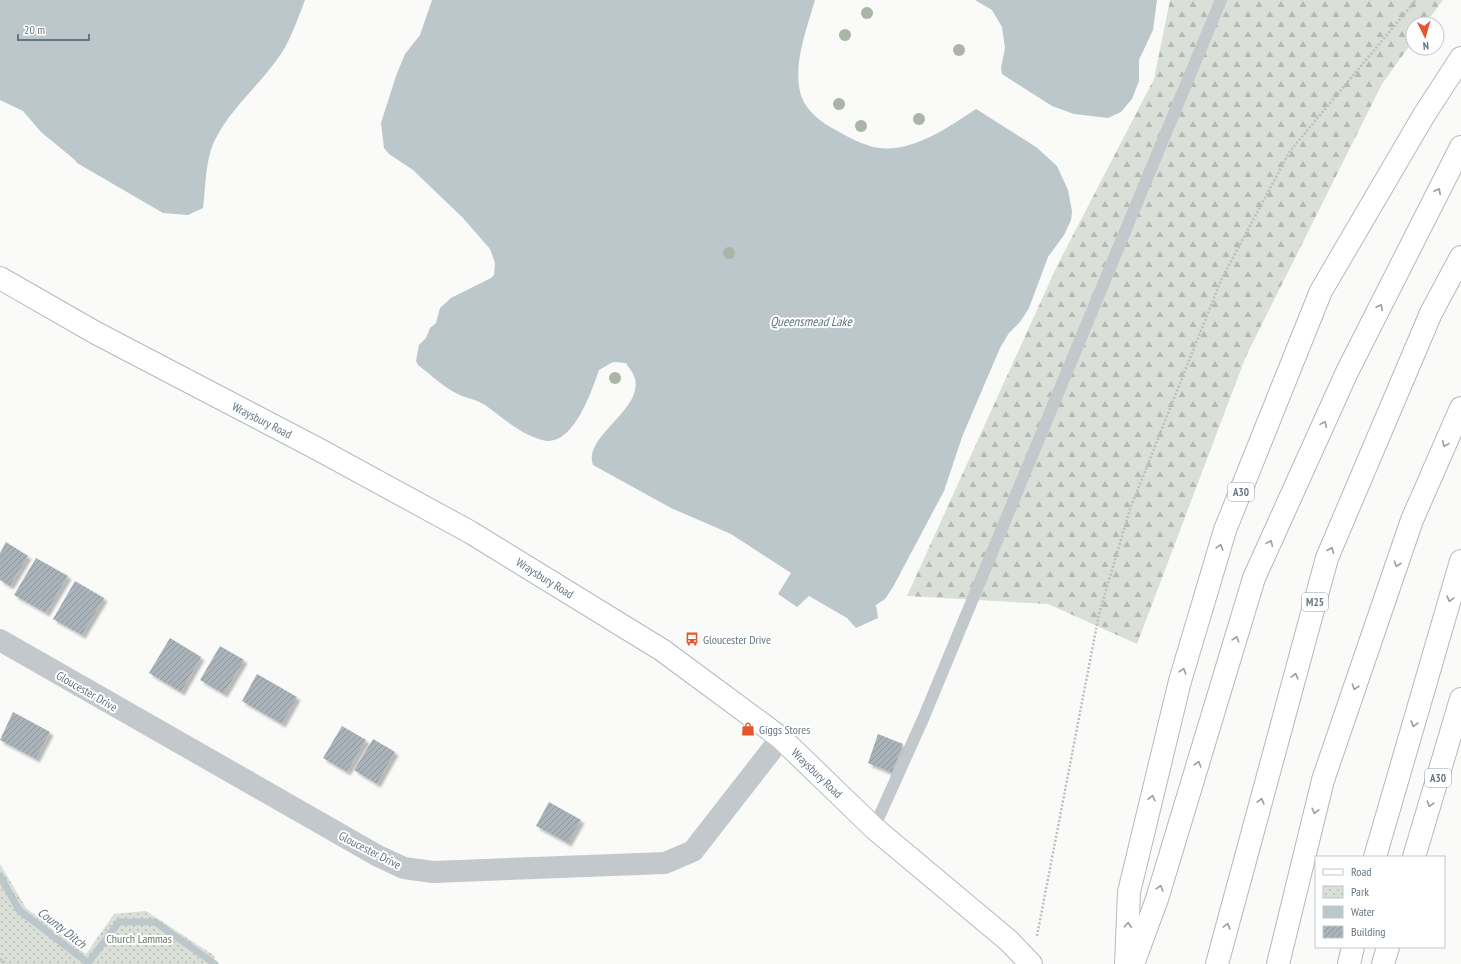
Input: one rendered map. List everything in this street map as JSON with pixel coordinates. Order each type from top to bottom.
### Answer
[{"type":"main road","name":"A30","points":[[1126,964],[1129,892],[1180,681],[1225,530],[1321,291],[1424,116],[1461,58]]},
{"type":"main road","points":[[1132,964],[1157,899],[1254,578],[1347,372],[1461,147]]},
{"type":"main road","name":"M25","points":[[1217,964],[1327,558],[1431,313],[1461,257]]},
{"type":"main road","name":"Wraysbury Road","points":[[0,278],[96,333],[316,448],[470,532],[662,650],[780,738],[874,828],[1009,941],[1031,964]]},
{"type":"main road","points":[[1278,964],[1323,780],[1412,520],[1461,408]]},
{"type":"main road","points":[[1375,856],[1461,561]]},
{"type":"main road","name":"A30","points":[[1414,856],[1461,700]]},
{"type":"main road","points":[[1349,964],[1353,948]]},
{"type":"main road","points":[[1382,964],[1388,948]]},
{"type":"street","name":"Gloucester Drive","points":[[0,640],[378,856],[404,868],[433,872],[665,862],[693,851],[780,738]]},
{"type":"lane","points":[[874,828],[926,712],[1221,0]]},
{"type":"path","points":[[1036,941],[1099,614],[1130,509],[1222,278],[1290,151],[1416,0]]},
{"type":"path","points":[[0,959],[7,964]]},
{"type":"green space","points":[[1170,0],[1443,0],[1431,16],[1405,16],[1405,52],[1382,84],[1246,356],[1137,644],[1048,604],[907,596],[1057,266],[1154,79]]},
{"type":"green space","name":"Church Lammas","points":[[0,864],[26,908],[86,954],[114,914],[146,911],[215,956],[211,964],[0,964]]},
{"type":"water","points":[[0,0],[305,0],[293,31],[281,54],[269,71],[229,117],[216,138],[212,146],[206,172],[203,208],[188,215],[163,213],[77,163],[41,132],[23,111],[0,100]]},
{"type":"water","name":"Queensmead Lake","points":[[432,0],[815,0],[801,49],[798,74],[799,87],[804,103],[815,116],[825,123],[848,137],[873,147],[901,147],[914,144],[928,138],[976,109],[1036,147],[1057,166],[1068,190],[1072,211],[1071,220],[1064,235],[1048,257],[1029,308],[1020,322],[1009,333],[1000,348],[962,437],[944,491],[893,587],[885,599],[876,605],[878,618],[856,628],[847,618],[809,596],[797,607],[778,594],[791,573],[731,534],[671,508],[593,465],[592,454],[597,443],[624,411],[632,399],[636,388],[634,376],[626,363],[613,362],[599,370],[592,391],[580,416],[563,436],[553,440],[542,440],[526,434],[485,405],[449,389],[418,365],[416,361],[419,345],[426,338],[430,328],[436,323],[440,308],[451,298],[491,278],[494,275],[495,263],[490,249],[463,218],[413,170],[389,154],[384,148],[381,123],[396,76],[405,54],[420,35]]},
{"type":"water","points":[[975,0],[1157,0],[1153,30],[1139,60],[1139,81],[1132,99],[1121,112],[1108,118],[1074,114],[1052,106],[1002,74],[1001,68],[1005,48],[1002,27],[992,10]]},
{"type":"building","points":[[6,542],[28,556],[10,586],[0,580],[0,553]]},
{"type":"building","points":[[36,558],[68,576],[46,613],[14,595]]},
{"type":"building","points":[[75,581],[104,598],[82,635],[53,619]]},
{"type":"building","points":[[170,638],[201,657],[181,692],[149,673]]},
{"type":"building","points":[[220,646],[244,660],[224,694],[200,680]]},
{"type":"building","points":[[257,674],[297,697],[282,724],[242,701]]},
{"type":"building","points":[[13,712],[50,732],[36,759],[0,740]]},
{"type":"building","points":[[342,726],[366,740],[347,772],[323,758]]},
{"type":"building","points":[[878,734],[903,744],[892,773],[868,763]]},
{"type":"building","points":[[373,739],[395,752],[377,784],[354,770]]},
{"type":"building","points":[[549,802],[581,820],[568,843],[536,826]]},
{"type":"waterway","name":"County Ditch","points":[[0,876],[19,910],[88,963],[119,922],[155,922],[215,964]]},
{"type":"place","name":"Gloucester Drive","points":[[692,639]]},
{"type":"place","name":"Giggs Stores","points":[[748,729]]}]
